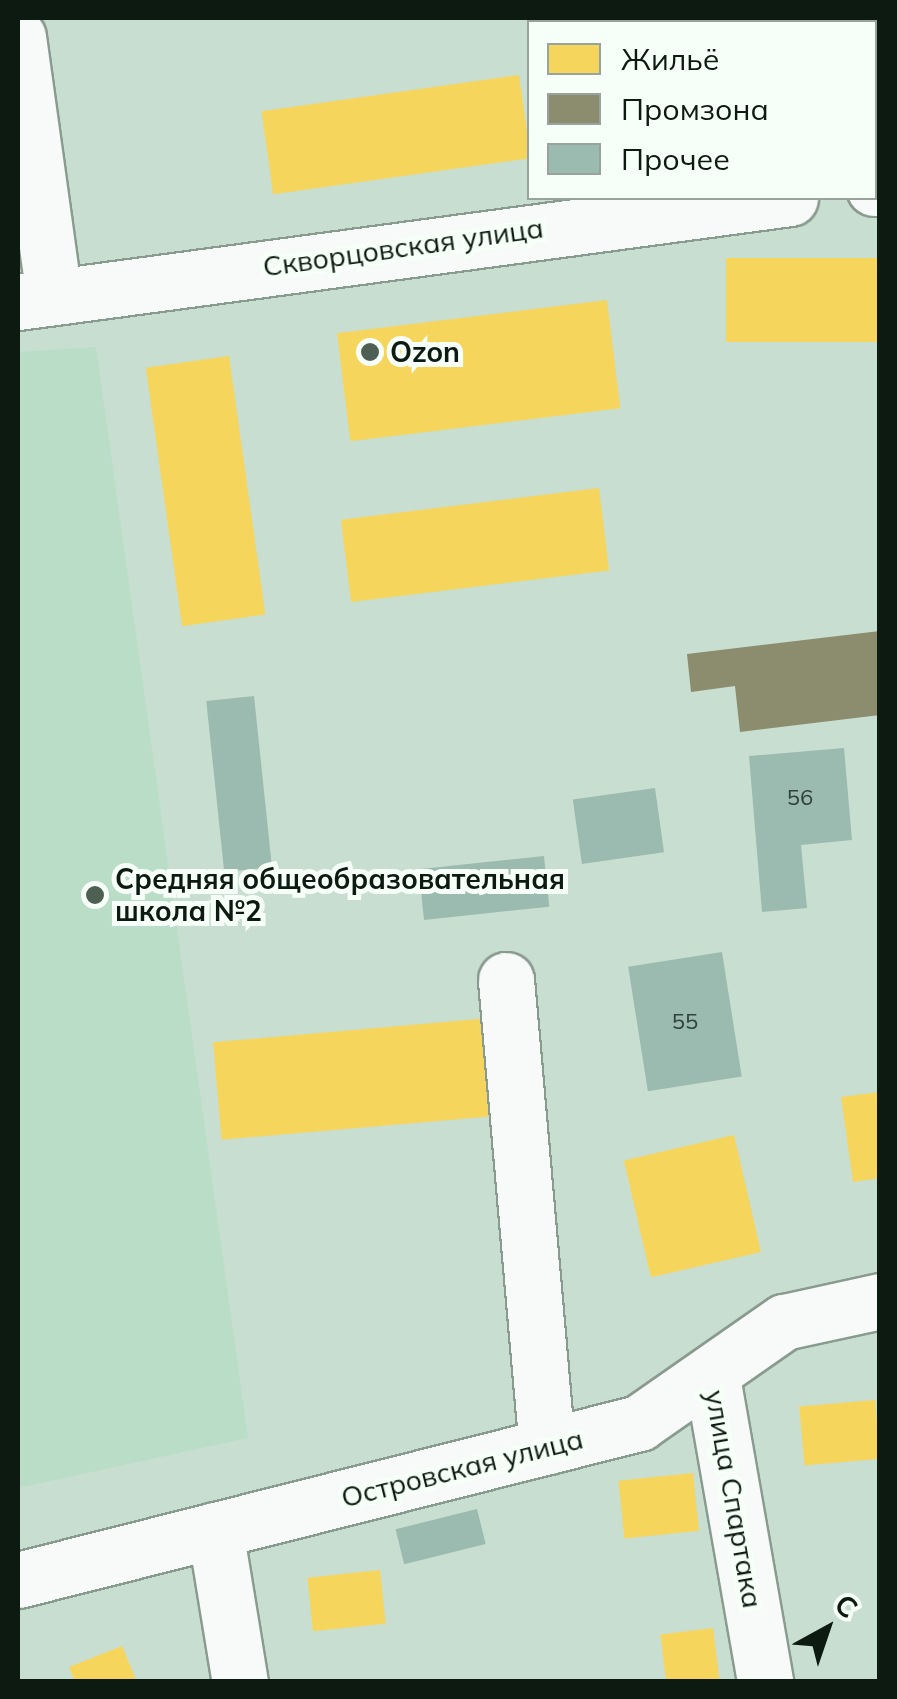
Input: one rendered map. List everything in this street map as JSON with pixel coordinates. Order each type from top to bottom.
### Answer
[{"type":"street","points":[[18,37],[36,299]]},
{"type":"street","name":"Скворцовская улица","points":[[36,299],[615,207],[751,200]]},
{"type":"street","points":[[506,980],[547,1446]]},
{"type":"street","name":"Островская улица","points":[[18,1580],[640,1423],[784,1322],[880,1301]]},
{"type":"street","name":"улица Спартака","points":[[712,1376],[766,1682]]},
{"type":"street","points":[[215,1530],[240,1682]]},
{"type":"shaded area","name":"Средняя общеобразовательная школа №2","points":[[96,347],[248,1438],[18,1488],[18,352]]},
{"type":"building: Жильё","points":[[880,18],[877,56],[877,20],[776,20]]},
{"type":"building: Жильё","points":[[519,75],[527,159],[273,194],[262,111]]},
{"type":"building: Жильё","points":[[726,258],[880,258],[880,342],[726,342]]},
{"type":"building: Жильё","points":[[607,300],[620,408],[350,441],[337,333]]},
{"type":"building: Жильё","points":[[229,356],[265,614],[182,626],[146,368]]},
{"type":"building: Жильё","points":[[599,488],[609,570],[351,602],[341,520]]},
{"type":"building: Жильё","points":[[490,1018],[499,1116],[222,1140],[213,1042]]},
{"type":"building: Жильё","points":[[880,1092],[880,1178],[853,1182],[841,1097]]},
{"type":"building: Жильё","points":[[734,1135],[761,1252],[651,1277],[624,1160]]},
{"type":"building: Жильё","points":[[875,1400],[880,1459],[804,1465],[799,1407]]},
{"type":"building: Жильё","points":[[693,1473],[699,1531],[624,1539],[618,1481]]},
{"type":"building: Жильё","points":[[380,1570],[386,1624],[313,1631],[307,1578]]},
{"type":"building: Жильё","points":[[713,1628],[720,1682],[666,1682],[660,1634]]},
{"type":"building: Жильё","points":[[122,1646],[137,1682],[75,1682],[69,1667]]},
{"type":"building: Промзона","points":[[880,631],[880,715],[740,732],[735,686],[691,692],[687,654]]},
{"type":"building: Прочее","points":[[254,696],[272,867],[224,872],[206,701]]},
{"type":"building: Прочее","points":[[844,748],[852,840],[801,845],[807,908],[762,912],[749,756]]},
{"type":"building: Прочее","points":[[655,788],[664,852],[582,864],[573,800]]},
{"type":"building: Прочее","points":[[544,856],[549,907],[424,920],[419,869]]},
{"type":"building: Прочее","points":[[722,952],[742,1076],[648,1091],[628,967]]},
{"type":"building: Прочее","points":[[477,1509],[486,1544],[404,1564],[395,1529]]},
{"type":"place","name":"Ozon","points":[[370,352]]},
{"type":"place","name":"Средняя общеобразовательная школа №2","points":[[95,895]]}]
